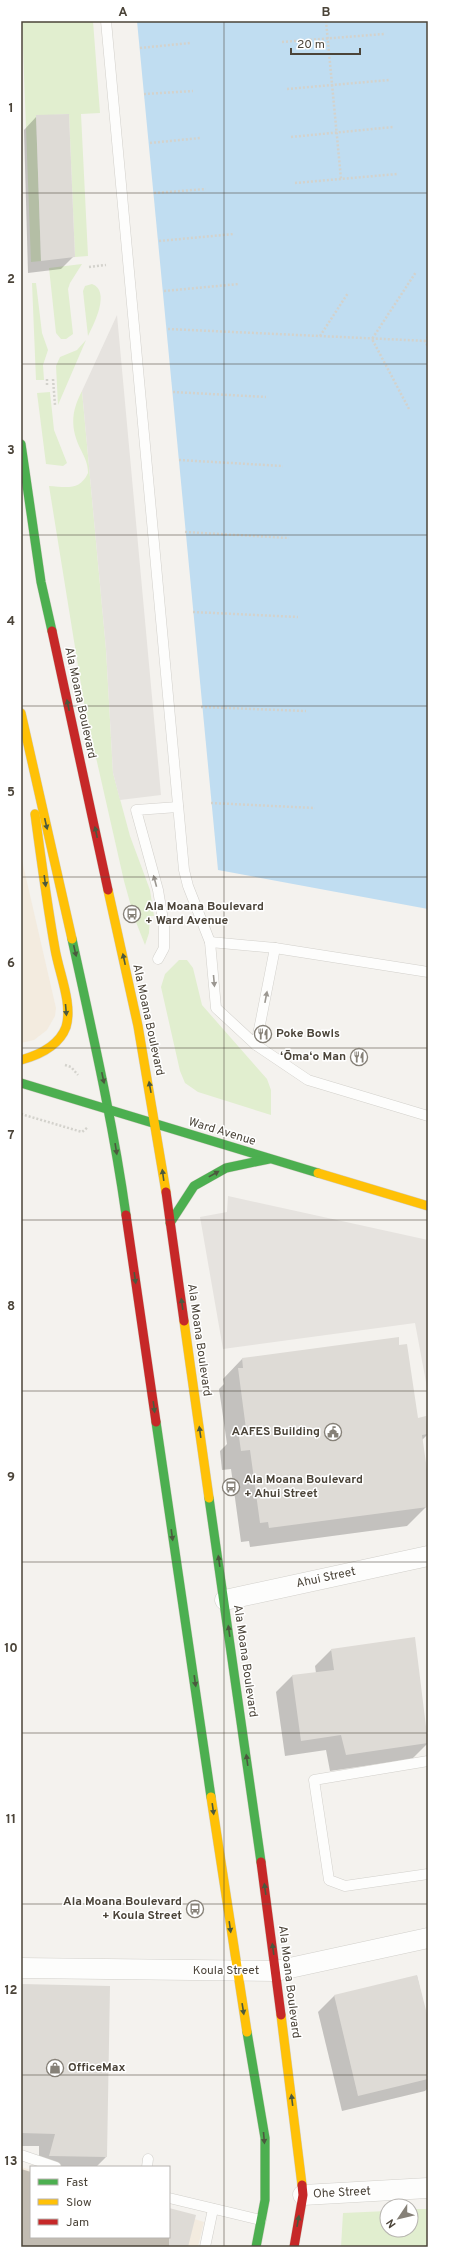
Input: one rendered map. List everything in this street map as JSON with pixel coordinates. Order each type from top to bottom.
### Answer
[{"type":"main road","name":"Ala Moana Boulevard","points":[[21,444],[41,582],[138,1026],[156,1125],[225,1600],[276,1971],[303,2195],[294,2247]]},
{"type":"main road","points":[[21,713],[110,1111],[237,1971],[265,2138],[265,2200],[256,2247]]},
{"type":"main road","points":[[21,1060],[38,1054],[54,1044],[64,1030],[67,1019],[66,1005],[58,969],[41,858],[25,732]]},
{"type":"main road","name":"Ward Avenue","points":[[21,1083],[268,1159],[428,1206]]},
{"type":"main road","points":[[170,1223],[194,1186],[226,1168],[268,1159]]},
{"type":"main road","name":"Ward Avenue","points":[[416,1203],[428,1210]]},
{"type":"street","name":"Ahui Street","points":[[225,1600],[428,1556]]},
{"type":"street","name":"Koula Street","points":[[21,1968],[276,1971],[428,1938]]},
{"type":"street","name":"Ohe Street","points":[[303,2195],[428,2188]]},
{"type":"lane","points":[[106,21],[186,881],[210,942],[216,1008],[256,1045],[308,1080],[428,1116]]},
{"type":"lane","points":[[158,959],[164,948],[164,926],[158,890],[136,810],[178,807]]},
{"type":"lane","points":[[210,942],[275,948],[428,972]]},
{"type":"lane","points":[[256,1045],[275,948]]},
{"type":"lane","points":[[428,1761],[314,1780],[329,1880],[345,1886],[428,1874]]},
{"type":"lane","points":[[21,2155],[53,2166]]},
{"type":"lane","points":[[170,2198],[261,2220]]},
{"type":"lane","points":[[206,2247],[213,2209]]},
{"type":"path","points":[[326,21],[341,179]]},
{"type":"path","points":[[282,42],[384,34]]},
{"type":"path","points":[[140,48],[190,43]]},
{"type":"path","points":[[287,89],[389,80]]},
{"type":"path","points":[[144,94],[193,91]]},
{"type":"path","points":[[291,137],[393,127]]},
{"type":"path","points":[[150,143],[200,138]]},
{"type":"path","points":[[295,183],[397,174]]},
{"type":"path","points":[[154,193],[206,189]]},
{"type":"path","points":[[159,240],[234,234]]},
{"type":"path","points":[[89,267],[106,265]]},
{"type":"path","points":[[372,339],[416,272]]},
{"type":"path","points":[[164,291],[239,284]]},
{"type":"path","points":[[319,337],[348,293]]},
{"type":"path","points":[[168,329],[427,341]]},
{"type":"path","points":[[428,337],[428,347]]},
{"type":"path","points":[[372,339],[409,409]]},
{"type":"path","points":[[47,379],[48,386]]},
{"type":"path","points":[[53,379],[55,405]]},
{"type":"path","points":[[173,392],[266,396]]},
{"type":"path","points":[[179,460],[283,466]]},
{"type":"path","points":[[186,532],[289,538]]},
{"type":"path","points":[[193,612],[298,617]]},
{"type":"path","points":[[201,707],[306,711]]},
{"type":"path","points":[[211,803],[315,808]]},
{"type":"path","points":[[70,1061],[72,1072]]},
{"type":"shaded area","points":[[117,315],[161,795],[120,800],[113,773],[106,649],[82,391]]},
{"type":"shaded area","points":[[21,856],[56,1008],[55,1016],[47,1030],[34,1040],[21,1043]]},
{"type":"shaded area","points":[[228,1196],[428,1240],[428,1393],[415,1323],[223,1349],[200,1217],[227,1212]]},
{"type":"shaded area","points":[[21,2167],[30,2170],[30,2238],[170,2238],[170,2211],[204,2222],[198,2247],[21,2247]]},
{"type":"green space","points":[[22,21],[93,21],[100,113],[81,114],[88,256],[75,257],[69,114],[36,116],[41,261],[31,262]]},
{"type":"green space","points":[[82,264],[68,289],[73,334],[66,339],[61,339],[56,333],[49,268]]},
{"type":"green space","points":[[32,283],[36,283],[42,333],[48,350],[43,365],[44,380],[36,380]]},
{"type":"green space","points":[[92,284],[98,288],[101,300],[97,316],[88,336],[83,291],[85,286]]},
{"type":"green space","points":[[86,340],[58,405],[56,366],[60,357],[77,350]]},
{"type":"green space","points":[[82,391],[106,649],[113,773],[130,836],[150,890],[154,916],[150,916],[149,933],[145,945],[134,917],[124,881],[85,709],[49,486],[72,487],[81,483],[88,473],[86,461],[77,442],[73,420],[78,399]]},
{"type":"green space","points":[[50,392],[54,430],[67,463],[63,466],[46,464],[37,393]]},
{"type":"green space","points":[[179,960],[187,960],[193,968],[202,1005],[267,1079],[271,1090],[271,1115],[198,1092],[185,1083],[180,1071],[161,987],[165,974]]},
{"type":"green space","points":[[419,2209],[428,2209],[428,2247],[341,2247],[343,2213],[379,2211],[379,2238],[419,2238]]},
{"type":"water","points":[[137,21],[428,21],[428,909],[218,870]]},
{"type":"building","points":[[69,114],[75,257],[41,261],[36,115]]},
{"type":"building","name":"AAFES Building","points":[[399,1337],[399,1345],[407,1344],[418,1418],[426,1416],[428,1434],[422,1435],[428,1477],[428,1507],[269,1528],[268,1522],[260,1523],[250,1450],[241,1451],[238,1430],[246,1429],[238,1368],[243,1368],[242,1358]]},
{"type":"building","points":[[415,1637],[428,1743],[346,1755],[341,1735],[301,1741],[292,1675],[334,1670],[331,1649]]},
{"type":"building","points":[[417,1975],[428,2018],[428,2079],[358,2096],[334,1995]]},
{"type":"building","points":[[21,1984],[110,1986],[107,2157],[49,2156],[55,2134],[21,2133]]},
{"type":"building","points":[[170,2208],[196,2215],[188,2247],[169,2247]]},
{"type":"traffic: fast","points":[[21,444],[41,582],[52,631]]},
{"type":"traffic: fast","points":[[72,939],[108,1111],[126,1215]]},
{"type":"traffic: fast","points":[[21,1083],[318,1173]]},
{"type":"traffic: fast","points":[[170,1223],[194,1186],[226,1168],[269,1159]]},
{"type":"traffic: fast","points":[[156,1422],[211,1797]]},
{"type":"traffic: fast","points":[[209,1498],[261,1862]]},
{"type":"traffic: fast","points":[[247,2032],[265,2138],[265,2200],[256,2247]]},
{"type":"traffic: slow","points":[[21,713],[72,939]]},
{"type":"traffic: slow","points":[[21,1060],[48,1049],[63,1034],[68,1018],[65,988],[52,932],[35,814]]},
{"type":"traffic: slow","points":[[108,890],[138,1026],[166,1192]]},
{"type":"traffic: slow","points":[[318,1173],[428,1206]]},
{"type":"traffic: slow","points":[[184,1321],[209,1498]]},
{"type":"traffic: slow","points":[[211,1797],[247,2032]]},
{"type":"traffic: slow","points":[[281,2015],[302,2185]]},
{"type":"traffic: jam","points":[[52,631],[108,890]]},
{"type":"traffic: jam","points":[[166,1192],[184,1321]]},
{"type":"traffic: jam","points":[[126,1215],[156,1422]]},
{"type":"traffic: jam","points":[[261,1862],[281,2015]]},
{"type":"traffic: jam","points":[[294,2247],[303,2195],[302,2185]]},
{"type":"place","name":"Ala Moana Boulevard + Ward Avenue","points":[[132,914]]},
{"type":"place","name":"Poke Bowls","points":[[263,1034]]},
{"type":"place","name":"ʻŌmaʻo Man","points":[[359,1057]]},
{"type":"place","name":"AAFES Building","points":[[333,1432]]},
{"type":"place","name":"Ala Moana Boulevard + Ahui Street","points":[[231,1487]]},
{"type":"place","name":"Ala Moana Boulevard + Koula Street","points":[[195,1909]]},
{"type":"place","name":"OfficeMax","points":[[55,2068]]}]
